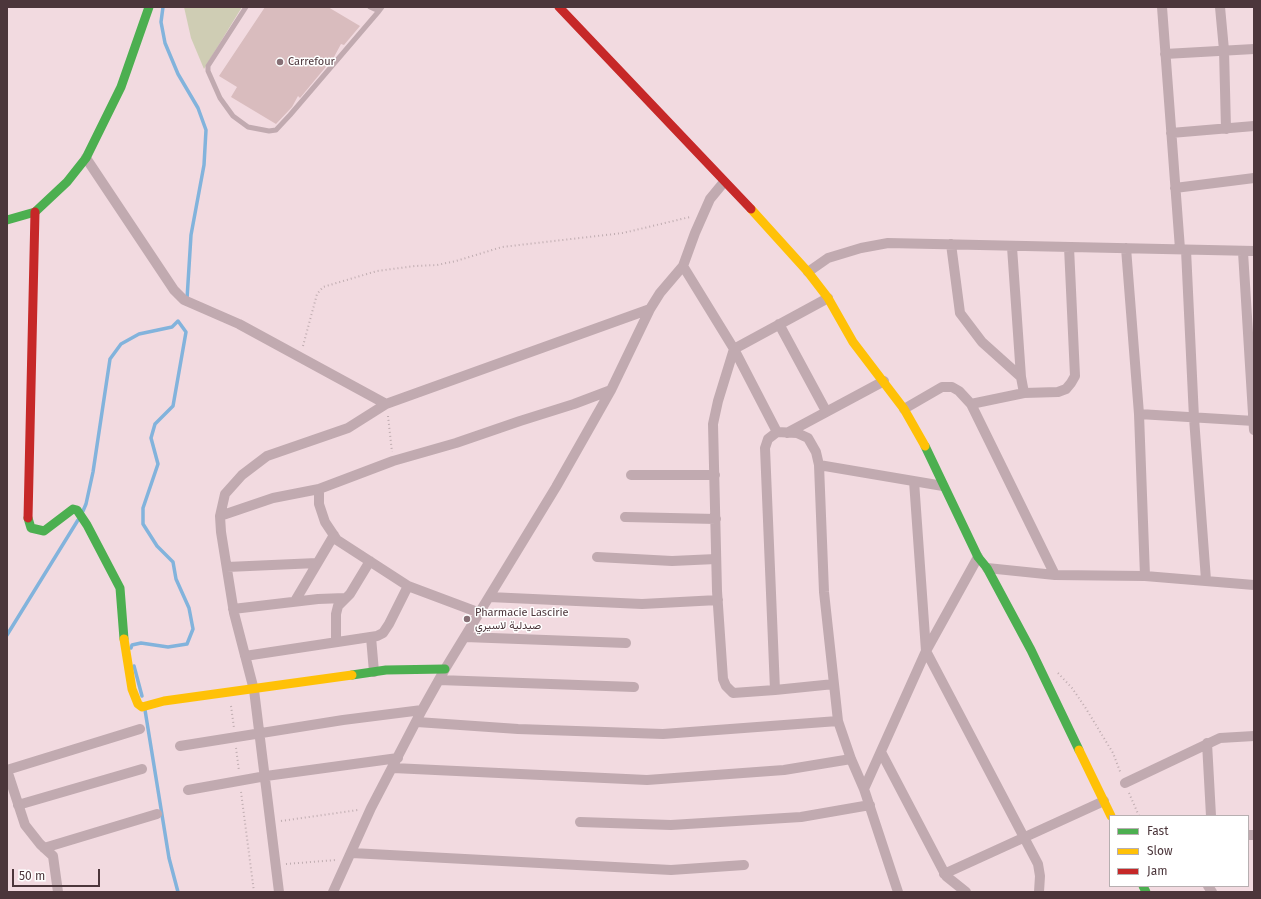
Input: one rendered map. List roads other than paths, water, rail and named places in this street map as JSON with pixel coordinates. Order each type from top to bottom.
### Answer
[{"type":"street","points":[[7,220],[35,212],[67,182],[86,158],[121,87],[149,7]]},
{"type":"street","points":[[559,7],[771,230],[808,272],[828,298],[853,342],[884,380],[904,409],[919,435],[978,557],[987,568],[1031,650],[1111,815]]},
{"type":"street","points":[[1162,7],[1175,188],[1183,249],[1206,580]]},
{"type":"street","points":[[1220,7],[1224,50],[1226,129]]},
{"type":"street","points":[[1165,54],[1254,48]]},
{"type":"street","points":[[1171,133],[1254,126]]},
{"type":"street","points":[[86,158],[174,290],[184,300],[239,324],[386,404]]},
{"type":"street","points":[[1175,188],[1254,178]]},
{"type":"street","points":[[332,892],[371,808],[422,710],[445,669],[556,487],[611,390],[650,309],[660,292],[683,266],[702,214],[710,199],[724,182]]},
{"type":"street","points":[[35,212],[28,522],[31,528],[44,531],[73,509],[77,510],[87,525],[120,588],[126,658],[136,701],[146,706],[164,701],[254,690],[374,672],[445,669]]},
{"type":"street","points":[[808,272],[828,258],[861,248],[888,243],[1012,247],[1254,251]]},
{"type":"street","points":[[951,244],[960,313],[982,342],[1021,377]]},
{"type":"street","points":[[1012,247],[1021,377],[1024,393]]},
{"type":"street","points":[[971,404],[1024,393],[1058,392],[1066,389],[1075,376],[1069,247]]},
{"type":"street","points":[[1126,248],[1139,414],[1145,576]]},
{"type":"street","points":[[1243,252],[1254,430]]},
{"type":"street","points":[[683,266],[734,349],[782,433]]},
{"type":"street","points":[[828,298],[734,349],[718,401],[714,424],[716,559],[723,679],[726,686],[733,692],[775,690],[834,684]]},
{"type":"street","points":[[279,892],[261,733],[254,690],[233,609],[220,516],[225,494],[242,475],[267,456],[348,428],[386,404],[650,309]]},
{"type":"street","points":[[779,324],[826,411]]},
{"type":"street","points":[[775,690],[765,448],[768,439],[826,411],[884,380]]},
{"type":"street","points":[[904,409],[942,387],[952,387],[956,389],[971,404],[1055,574]]},
{"type":"street","points":[[220,516],[272,498],[319,489],[393,461],[456,444],[611,390]]},
{"type":"street","points":[[1139,414],[1254,422]]},
{"type":"street","points":[[782,433],[797,433],[808,438],[816,452],[819,465],[824,592],[838,721],[851,759],[870,805],[898,892]]},
{"type":"street","points":[[819,465],[943,486]]},
{"type":"street","points":[[630,475],[715,475]]},
{"type":"street","points":[[914,481],[926,651],[1038,864],[1040,876],[1039,892]]},
{"type":"street","points":[[319,489],[319,504],[325,522],[337,540],[408,586],[480,613]]},
{"type":"street","points":[[625,517],[716,519]]},
{"type":"street","points":[[295,602],[334,535]]},
{"type":"street","points":[[598,557],[672,561],[716,559]]},
{"type":"street","points":[[864,789],[926,651],[978,557]]},
{"type":"street","points":[[336,642],[336,614],[338,606],[350,594],[370,561]]},
{"type":"street","points":[[227,567],[317,564]]},
{"type":"street","points":[[987,568],[1055,574],[1145,576],[1254,585]]},
{"type":"street","points":[[245,656],[372,637],[383,633],[408,586]]},
{"type":"street","points":[[489,597],[642,604],[718,600]]},
{"type":"street","points":[[233,609],[345,598]]},
{"type":"street","points":[[372,637],[374,672]]},
{"type":"street","points":[[465,638],[626,643]]},
{"type":"street","points":[[439,680],[634,687]]},
{"type":"street","points":[[180,746],[343,720],[422,710]]},
{"type":"street","points":[[417,722],[518,729],[662,734],[838,721]]},
{"type":"street","points":[[58,892],[53,856],[44,848],[25,825],[7,770],[140,729]]},
{"type":"street","points":[[1125,783],[1220,738],[1254,736]]},
{"type":"street","points":[[1207,743],[1211,815]]},
{"type":"street","points":[[881,752],[944,874],[955,885],[966,892]]},
{"type":"street","points":[[188,790],[266,776],[398,758]]},
{"type":"street","points":[[393,768],[646,780],[784,770],[851,759]]},
{"type":"street","points":[[18,805],[142,769]]},
{"type":"street","points":[[944,874],[1104,801]]},
{"type":"street","points":[[580,822],[670,825],[801,816],[870,805]]},
{"type":"street","points":[[44,848],[157,814]]},
{"type":"street","points":[[350,856],[671,870],[744,865]]},
{"type":"lane","points":[[246,7],[208,66],[208,71],[223,103],[233,116],[248,127],[269,131],[276,130],[290,115],[380,9],[370,7]]},
{"type":"waterway","points":[[163,7],[161,22],[165,43],[178,74],[198,108],[206,130],[204,165],[191,235],[187,299]]},
{"type":"waterway","points":[[83,511],[93,472],[110,359],[121,344],[139,334],[172,327],[178,321],[186,332],[173,406],[155,424],[151,438],[158,464],[143,508],[143,524],[157,546],[173,562],[176,579],[189,608],[193,629],[187,644],[168,647],[141,643],[132,645],[131,648]]},
{"type":"waterway","points":[[7,635],[78,520]]},
{"type":"waterway","points":[[134,666],[142,696]]},
{"type":"waterway","points":[[145,710],[169,858],[178,892]]},
{"type":"place","name":"Carrefour","points":[[280,62]]},
{"type":"place","name":"Pharmacie Lascirie صيدلية لاسيري","points":[[467,619]]}]
